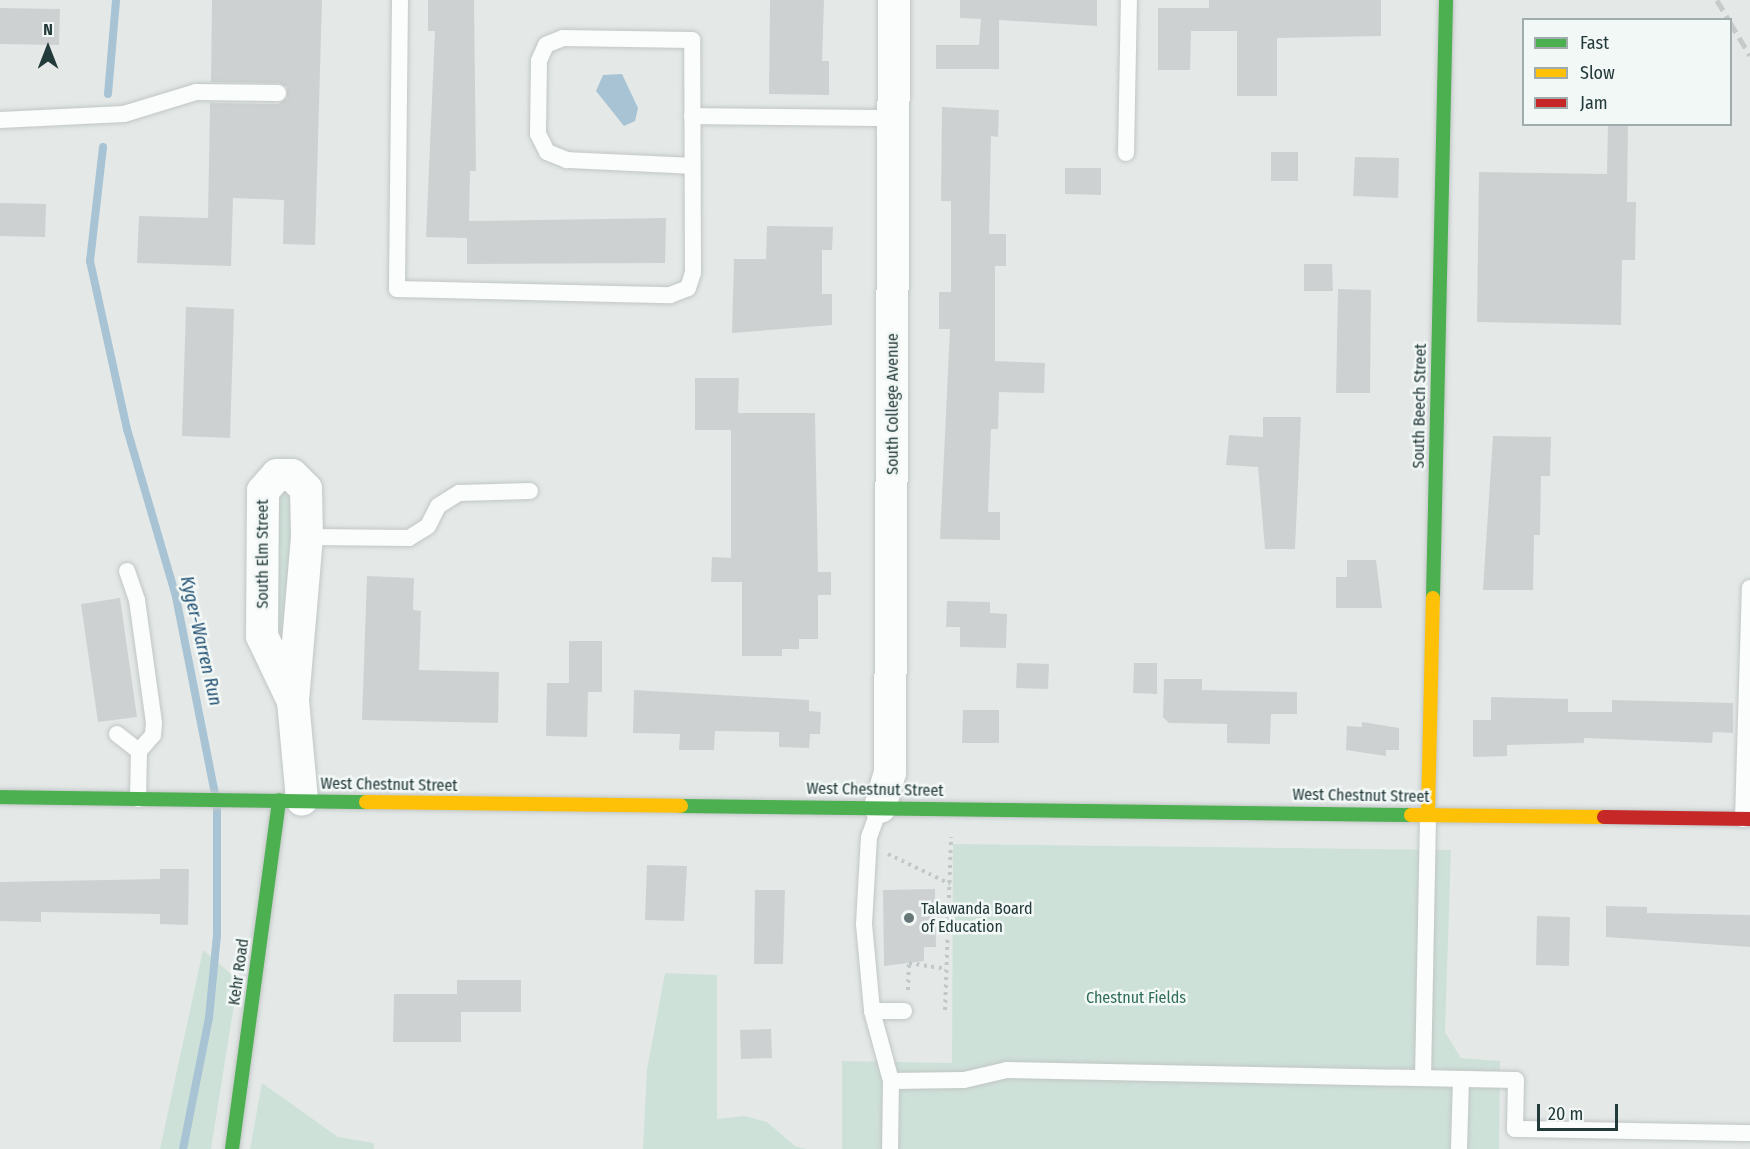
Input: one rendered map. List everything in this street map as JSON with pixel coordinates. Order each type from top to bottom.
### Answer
[{"type":"main road","name":"South Beech Street","points":[[1428,813],[1446,0]]},
{"type":"main road","name":"West Chestnut Street","points":[[0,797],[1428,813],[1747,819]]},
{"type":"main road","name":"Kehr Road","points":[[232,1149],[291,800]]},
{"type":"street","name":"South College Avenue","points":[[880,807],[890,773],[894,0]]},
{"type":"street","name":"South Elm Street","points":[[291,800],[293,701],[307,537],[302,480],[277,475],[263,491],[262,636],[293,701]]},
{"type":"lane","points":[[400,0],[397,289],[670,295],[688,288],[693,273],[692,40],[563,38],[546,45],[539,61],[538,134],[547,152],[567,160],[692,166]]},
{"type":"lane","points":[[1126,153],[1129,0]]},
{"type":"lane","points":[[0,120],[124,114],[196,92],[278,93]]},
{"type":"lane","points":[[692,116],[893,118]]},
{"type":"lane","points":[[307,537],[409,538],[428,526],[438,506],[459,493],[530,491]]},
{"type":"lane","points":[[128,571],[137,600],[154,723],[153,735],[139,751],[138,799]]},
{"type":"lane","points":[[1747,819],[1750,588]]},
{"type":"lane","points":[[117,734],[139,751]]},
{"type":"lane","points":[[880,807],[869,845],[864,924],[872,1011],[891,1081],[890,1149]]},
{"type":"lane","points":[[1423,1078],[1428,813]]},
{"type":"lane","points":[[872,1011],[906,1006]]},
{"type":"lane","points":[[891,1081],[964,1080],[1007,1070],[1516,1080],[1515,1129],[1750,1133]]},
{"type":"lane","points":[[1460,1149],[1461,1078]]},
{"type":"path","points":[[945,1010],[951,836]]},
{"type":"path","points":[[869,845],[950,884]]},
{"type":"path","points":[[906,1006],[909,963],[946,969]]},
{"type":"green space","points":[[280,485],[296,494],[283,637],[275,624]]},
{"type":"green space","name":"Chestnut Fields","points":[[953,844],[1451,850],[1445,1032],[1461,1058],[1500,1061],[1499,1149],[842,1149],[842,1061],[952,1063]]},
{"type":"green space","points":[[203,950],[238,980],[211,1149],[160,1149]]},
{"type":"green space","points":[[665,973],[717,975],[717,1119],[745,1116],[767,1122],[795,1146],[807,1149],[643,1149],[647,1069]]},
{"type":"green space","points":[[262,1083],[338,1137],[374,1143],[374,1149],[250,1149]]},
{"type":"water","points":[[622,74],[638,108],[635,121],[624,126],[596,91],[603,75]]},
{"type":"building","points":[[212,0],[322,0],[315,245],[283,244],[284,200],[233,198],[231,266],[137,263],[139,216],[208,218],[210,103],[278,104],[287,98],[287,87],[279,83],[211,82]]},
{"type":"building","points":[[428,0],[474,0],[476,171],[470,171],[469,221],[666,218],[665,263],[467,264],[467,238],[426,237],[435,31],[428,31]]},
{"type":"building","points":[[770,0],[824,0],[822,61],[829,61],[829,95],[769,94]]},
{"type":"building","points":[[960,0],[1097,0],[1097,26],[999,20],[999,69],[936,69],[936,45],[979,45],[981,19],[960,18]]},
{"type":"building","points":[[1209,0],[1381,0],[1381,36],[1277,38],[1277,96],[1237,96],[1237,31],[1191,31],[1190,70],[1158,70],[1158,8],[1209,8]]},
{"type":"building","points":[[0,8],[60,9],[59,45],[0,44]]},
{"type":"building","points":[[942,107],[999,110],[998,137],[991,136],[989,234],[1006,234],[1006,266],[995,266],[995,361],[1045,363],[1044,393],[999,392],[998,429],[991,429],[988,512],[1000,512],[1000,540],[940,539],[950,329],[939,329],[939,292],[951,292],[951,201],[941,201]]},
{"type":"building","points":[[1608,126],[1628,126],[1627,202],[1636,202],[1635,260],[1622,260],[1621,325],[1477,322],[1479,172],[1607,174]]},
{"type":"building","points":[[1271,152],[1298,152],[1298,181],[1271,181]]},
{"type":"building","points":[[1355,157],[1399,158],[1398,198],[1353,196]]},
{"type":"building","points":[[1065,168],[1101,168],[1101,195],[1065,194]]},
{"type":"building","points":[[0,203],[46,204],[45,237],[0,236]]},
{"type":"building","points":[[767,226],[833,227],[832,250],[822,250],[822,294],[832,294],[832,325],[732,333],[734,259],[766,259]]},
{"type":"building","points":[[1304,264],[1332,264],[1333,291],[1304,291]]},
{"type":"building","points":[[1338,289],[1371,290],[1370,393],[1336,393]]},
{"type":"building","points":[[186,307],[234,309],[230,438],[182,436]]},
{"type":"building","points":[[695,378],[739,378],[738,413],[815,413],[818,572],[831,572],[831,595],[818,595],[818,639],[799,639],[799,649],[782,649],[782,656],[742,656],[742,582],[711,582],[712,557],[731,558],[731,430],[695,430]]},
{"type":"building","points":[[1263,417],[1301,417],[1295,549],[1265,549],[1258,467],[1226,465],[1229,435],[1263,437]]},
{"type":"building","points":[[1493,436],[1551,437],[1550,476],[1541,476],[1540,535],[1534,535],[1533,590],[1483,590]]},
{"type":"building","points":[[1347,560],[1376,560],[1382,608],[1336,608],[1336,577],[1347,577]]},
{"type":"building","points":[[367,576],[414,578],[413,610],[421,611],[419,670],[499,672],[498,723],[362,720]]},
{"type":"building","points":[[120,598],[137,717],[98,722],[81,604]]},
{"type":"building","points":[[947,601],[990,602],[990,613],[1007,614],[1006,648],[960,647],[960,627],[946,627]]},
{"type":"building","points":[[569,641],[602,641],[602,692],[588,692],[587,737],[546,736],[547,683],[569,683]]},
{"type":"building","points":[[1017,663],[1049,664],[1048,689],[1016,688]]},
{"type":"building","points":[[1134,663],[1157,663],[1157,694],[1133,693]]},
{"type":"building","points":[[1164,679],[1202,679],[1202,690],[1297,692],[1297,714],[1271,714],[1270,744],[1227,743],[1227,724],[1169,723],[1163,717]]},
{"type":"building","points":[[634,690],[809,700],[809,711],[821,712],[820,734],[810,734],[809,748],[779,747],[779,732],[715,731],[714,750],[679,750],[680,734],[633,733]]},
{"type":"building","points":[[1491,697],[1568,699],[1568,712],[1612,712],[1612,700],[1733,703],[1733,733],[1713,732],[1712,743],[1584,738],[1584,743],[1507,745],[1507,756],[1473,757],[1473,720],[1491,720]]},
{"type":"building","points":[[963,710],[999,710],[999,743],[962,743]]},
{"type":"building","points":[[1362,722],[1399,728],[1399,750],[1386,750],[1386,756],[1346,750],[1347,726],[1362,727]]},
{"type":"building","points":[[647,865],[687,866],[684,921],[645,920]]},
{"type":"building","points":[[160,869],[189,869],[188,925],[160,924],[160,914],[41,912],[41,922],[0,921],[0,882],[160,879]]},
{"type":"building","name":"Talawanda Board of Education","points":[[935,889],[936,947],[924,947],[924,961],[884,966],[883,890]]},
{"type":"building","points":[[755,890],[785,890],[783,964],[754,964]]},
{"type":"building","points":[[1606,906],[1647,907],[1647,913],[1750,915],[1750,947],[1606,937]]},
{"type":"building","points":[[1537,916],[1570,917],[1569,966],[1536,965]]},
{"type":"building","points":[[457,980],[521,980],[521,1012],[461,1012],[461,1042],[393,1042],[394,994],[457,994]]},
{"type":"building","points":[[771,1029],[772,1058],[741,1059],[740,1030]]},
{"type":"waterway","name":"Kyger-Warren Run","points":[[108,94],[116,0]]},
{"type":"waterway","name":"Kyger-Warren Run","points":[[103,147],[90,261],[127,429],[176,597],[215,794]]},
{"type":"waterway","name":"Kyger-Warren Run","points":[[183,1149],[209,1018],[217,935],[217,807]]},
{"type":"railway","points":[[1717,0],[1728,18]]},
{"type":"railway","points":[[1732,25],[1750,55]]},
{"type":"traffic: fast","points":[[1433,598],[1446,0]]},
{"type":"traffic: fast","points":[[0,797],[366,802]]},
{"type":"traffic: fast","points":[[232,1149],[279,800]]},
{"type":"traffic: fast","points":[[681,806],[1411,815]]},
{"type":"traffic: slow","points":[[1428,813],[1433,598]]},
{"type":"traffic: slow","points":[[366,802],[681,806]]},
{"type":"traffic: slow","points":[[1411,815],[1604,817]]},
{"type":"traffic: jam","points":[[1604,817],[1750,819]]},
{"type":"place","name":"Talawanda Board of Education","points":[[909,918]]}]
